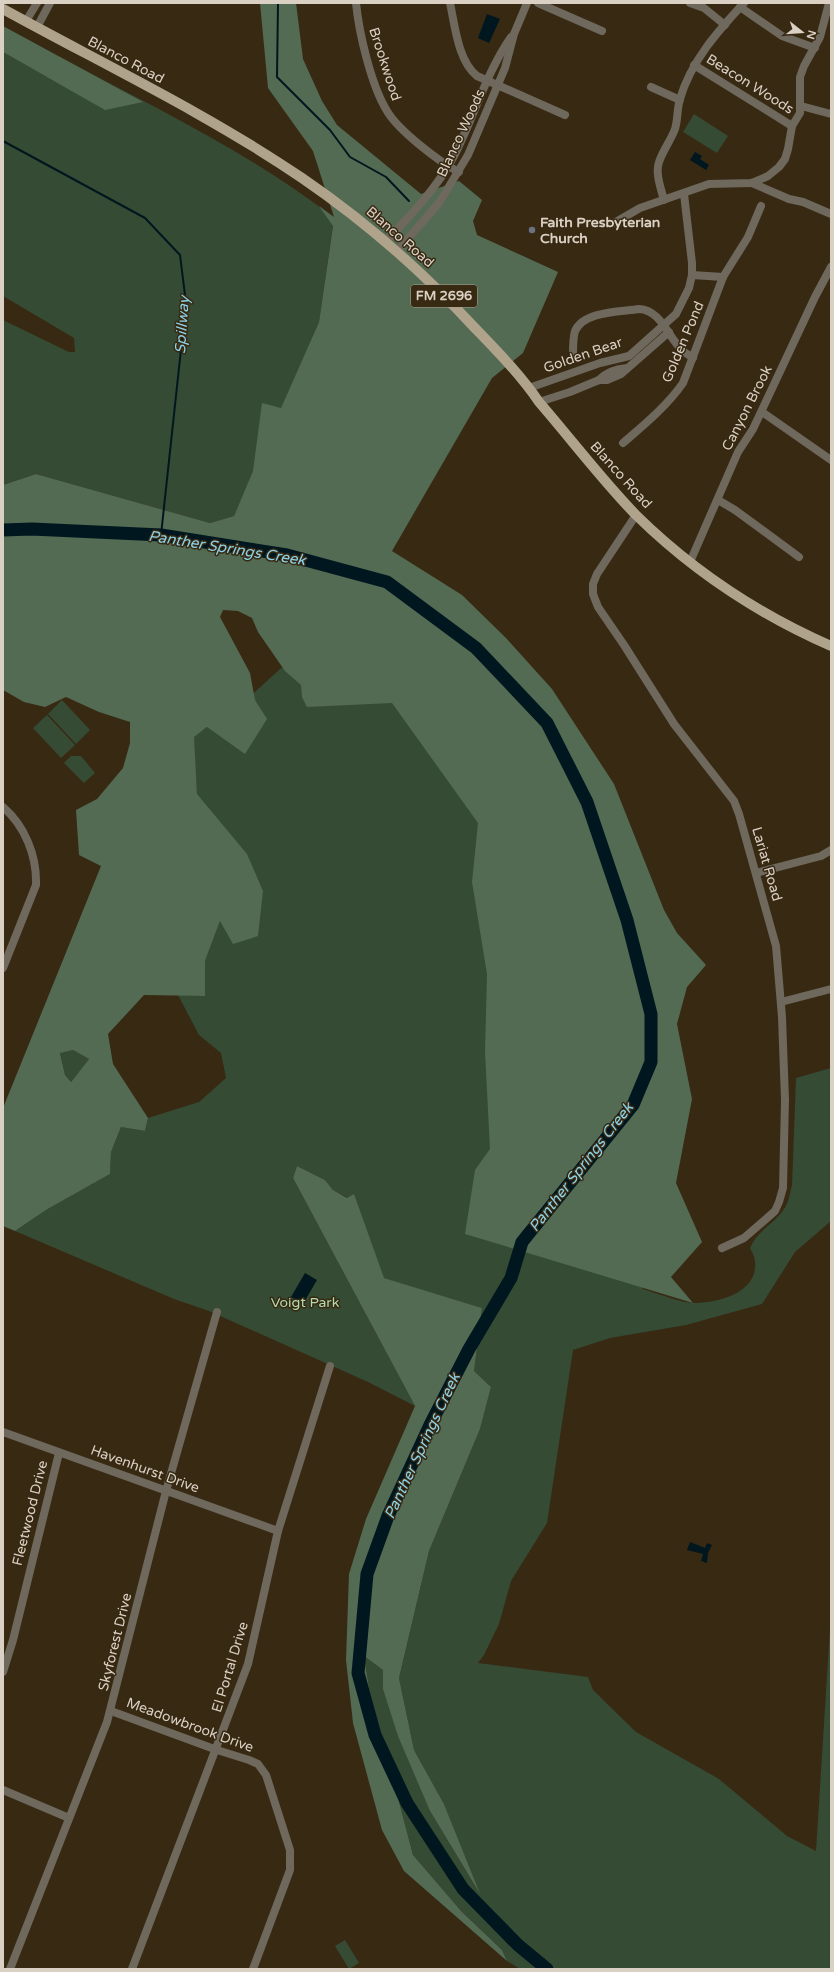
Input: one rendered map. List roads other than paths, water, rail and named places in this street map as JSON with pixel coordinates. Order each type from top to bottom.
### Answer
[{"type":"main road","name":"Blanco Road","points":[[3,9],[258,149],[334,201],[397,251],[461,312],[529,388],[539,402],[636,514],[690,562],[752,607],[801,633],[831,646]]},
{"type":"street","points":[[26,21],[36,3]]},
{"type":"street","points":[[37,28],[50,3]]},
{"type":"street","name":"Brookwood","points":[[356,3],[358,24],[365,52],[384,107],[395,123],[448,166],[458,172]]},
{"type":"street","points":[[450,3],[464,60],[468,69],[476,76],[565,115]]},
{"type":"street","name":"Blanco Woods","points":[[397,251],[438,203],[458,172],[505,68],[514,34],[527,3]]},
{"type":"street","points":[[538,3],[602,31]]},
{"type":"street","points":[[690,3],[704,8],[725,25]]},
{"type":"street","points":[[614,223],[640,208],[710,184],[752,183],[768,176],[779,167],[785,159],[792,126],[800,113],[800,77],[828,19],[829,3]]},
{"type":"street","points":[[664,200],[657,171],[658,162],[674,130],[680,100],[694,64],[742,5],[782,36],[815,48]]},
{"type":"street","name":"Blanco Woods","points":[[386,242],[440,180],[502,50],[514,34]]},
{"type":"street","name":"Beacon Woods","points":[[694,64],[792,126]]},
{"type":"street","points":[[651,87],[680,100]]},
{"type":"street","name":"Beacon Woods","points":[[801,106],[831,114]]},
{"type":"street","points":[[752,183],[789,199],[803,202],[831,214]]},
{"type":"street","name":"Golden Bear","points":[[539,402],[570,392],[599,380],[607,380],[621,374],[666,329],[684,300],[692,275],[684,194]]},
{"type":"street","name":"Golden Pond","points":[[623,443],[651,419],[677,392],[683,383],[723,277],[748,238],[761,206]]},
{"type":"street","name":"Canyon Brook","points":[[690,562],[738,452],[762,412],[811,304],[831,267]]},
{"type":"street","points":[[692,275],[723,277]]},
{"type":"street","points":[[573,353],[576,330],[584,320],[594,317],[646,310],[666,329],[682,350],[693,358]]},
{"type":"street","name":"Golden Bear","points":[[529,388],[600,363],[629,356],[666,329]]},
{"type":"street","points":[[762,412],[831,460]]},
{"type":"street","points":[[718,500],[735,510],[799,556]]},
{"type":"street","name":"Lariat Road","points":[[636,514],[596,574],[593,584],[593,594],[598,607],[674,724],[734,801],[775,939],[781,1002],[785,1100],[782,1193],[775,1211],[744,1238],[722,1248]]},
{"type":"street","points":[[3,807],[14,817],[22,828],[36,872],[36,886],[3,968]]},
{"type":"street","points":[[756,873],[821,856],[831,850]]},
{"type":"street","points":[[781,1002],[831,989]]},
{"type":"street","name":"Skyforest Drive","points":[[10,1969],[110,1711],[166,1490],[218,1312]]},
{"type":"street","name":"El Portal Drive","points":[[132,1969],[217,1750],[248,1664],[278,1531],[330,1366]]},
{"type":"street","name":"Havenhurst Drive","points":[[3,1432],[278,1531]]},
{"type":"street","name":"Fleetwood Drive","points":[[3,1672],[13,1640],[59,1453]]},
{"type":"street","name":"Meadowbrook Drive","points":[[110,1711],[217,1750],[249,1760],[258,1764],[266,1775],[290,1850],[290,1870],[253,1969]]},
{"type":"street","points":[[3,1790],[69,1818]]},
{"type":"water","points":[[487,14],[500,19],[489,43],[478,38]]},
{"type":"water","points":[[695,152],[702,156],[700,159],[709,165],[706,170],[690,160]]},
{"type":"water","points":[[305,1273],[317,1280],[303,1304],[291,1297]]},
{"type":"water","points":[[690,1542],[705,1548],[707,1543],[712,1545],[708,1553],[707,1563],[701,1561],[703,1554],[687,1550]]},
{"type":"waterway","points":[[278,3],[277,77],[330,130],[350,157],[386,177],[409,201]]},
{"type":"waterway","name":"Spillway","points":[[3,141],[145,218],[180,255],[186,303],[161,535]]},
{"type":"waterway","name":"Panther Springs Creek","points":[[3,530],[32,529],[161,535],[287,555],[387,582],[476,648],[547,723],[587,802],[627,920],[651,1014],[651,1062],[633,1105],[522,1242],[511,1278],[469,1349],[430,1425],[388,1516],[367,1574],[358,1673],[375,1735],[407,1803],[463,1889],[518,1945],[547,1969]]},
{"type":"place","name":"Faith Presbyterian Church","points":[[532,230]]},
{"type":"park label","name":"Voigt Park","points":[[305,1302]]}]
